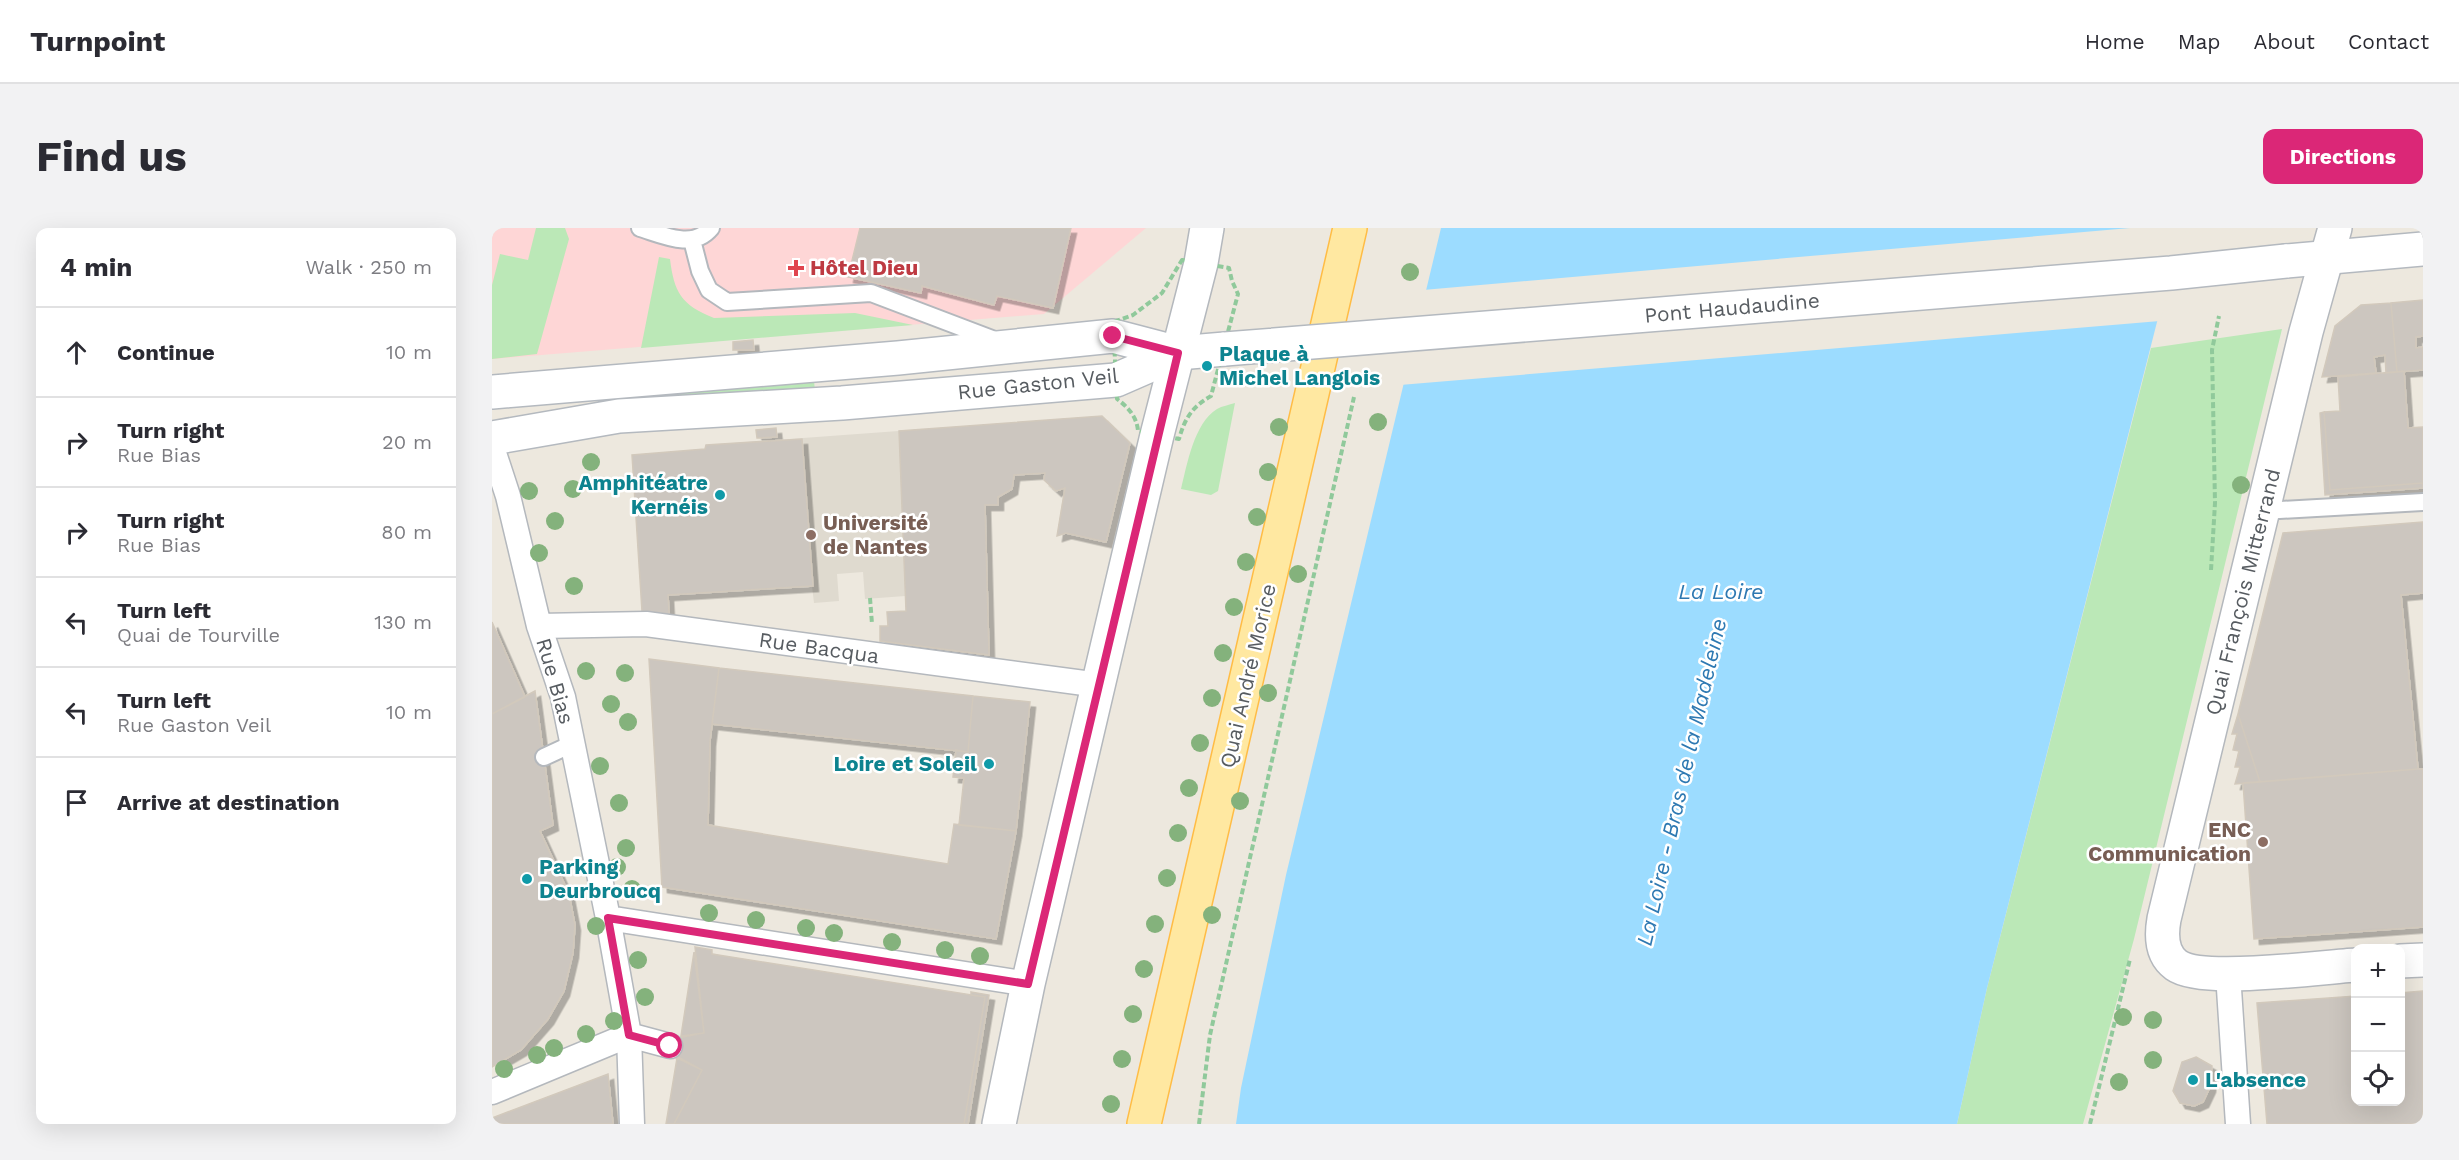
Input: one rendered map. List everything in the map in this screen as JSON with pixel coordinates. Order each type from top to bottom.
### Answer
[{"type":"main road","points":[[999,1124],[1028,984],[1099,686],[1194,352],[1201,263],[1207,228]]},
{"type":"main road","name":"Quai André Morice","points":[[1144,1124],[1350,228]]},
{"type":"main road","name":"Pont Haudaudine","points":[[1194,352],[2136,276],[2286,261],[2331,243],[2423,249]]},
{"type":"main road","name":"Quai François Mitterrand","points":[[2228,974],[2189,971],[2176,965],[2162,946],[2162,928],[2306,332],[2331,243]]},
{"type":"main road","name":"Rue Gaston Veil","points":[[492,392],[1113,336],[1194,352]]},
{"type":"main road","name":"Rue Gaston Veil","points":[[492,438],[620,416],[842,403],[1116,380],[1194,352]]},
{"type":"main road","points":[[2405,961],[2423,960]]},
{"type":"main road","points":[[2228,974],[2351,964]]},
{"type":"street","name":"Rue Bias","points":[[492,447],[508,496],[539,626],[563,697],[608,918],[629,1035],[632,1124]]},
{"type":"street","name":"Rue Bacqua","points":[[539,626],[646,624],[1099,686]]},
{"type":"street","points":[[608,918],[1028,984]]},
{"type":"street","points":[[2228,974],[2238,1124]]},
{"type":"street","points":[[492,1092],[629,1035],[670,1046]]},
{"type":"lane","points":[[640,228],[675,238],[692,240],[706,234],[711,228]]},
{"type":"lane","points":[[692,240],[700,271],[709,290],[727,302],[871,293],[1011,347]]},
{"type":"lane","points":[[2263,511],[2423,502]]},
{"type":"lane","points":[[544,757],[572,744]]},
{"type":"path","points":[[1113,322],[1132,315],[1162,293],[1182,260]]},
{"type":"path","points":[[2211,577],[2215,502],[2212,350],[2219,316]]},
{"type":"path","points":[[1202,401],[1211,396]]},
{"type":"path","points":[[1199,1124],[1210,1035],[1354,397]]},
{"type":"path","points":[[870,598],[871,605]]},
{"type":"path","points":[[2090,1124],[2132,951]]},
{"type":"shaded area","name":"Hôtel Dieu","points":[[492,228],[1146,228],[1044,314],[492,359]]},
{"type":"shaded area","name":"Université de Nantes","points":[[1102,416],[1130,443],[1106,542],[1066,533],[1057,536],[1064,489],[1056,491],[1044,480],[1044,473],[1014,475],[1012,489],[998,497],[998,505],[985,506],[989,655],[880,641],[880,626],[888,626],[887,612],[906,611],[905,596],[865,599],[863,572],[837,574],[839,601],[814,603],[812,586],[668,595],[669,614],[642,611],[632,455],[705,449],[706,445]]},
{"type":"green space","points":[[536,228],[565,228],[569,239],[537,354],[492,359],[492,285],[500,254],[528,260]]},
{"type":"green space","points":[[659,257],[670,259],[674,280],[681,296],[694,308],[714,318],[855,313],[913,325],[641,348]]},
{"type":"green space","points":[[2282,329],[2134,939],[2083,1124],[1957,1124],[1987,988],[2151,348]]},
{"type":"green space","points":[[814,381],[815,391],[635,404],[635,395]]},
{"type":"green space","points":[[1235,403],[1218,491],[1211,495],[1181,489],[1193,445],[1203,424],[1217,409]]},
{"type":"water","name":"La Loire","points":[[1441,228],[2184,228],[2157,322],[1987,988],[1957,1124],[1236,1124],[1241,1088],[1286,875]]},
{"type":"pier","points":[[2130,228],[2187,228],[2160,321],[1400,385],[1423,290]]},
{"type":"building","points":[[860,228],[1071,228],[1053,308],[997,296],[994,305],[922,286],[921,293],[848,277]]},
{"type":"building","points":[[2423,300],[2423,336],[2416,337],[2416,348],[2423,347],[2423,370],[2397,372],[2391,303]]},
{"type":"building","points":[[2391,303],[2397,372],[2386,373],[2385,355],[2374,357],[2376,373],[2322,377],[2335,326],[2361,305]]},
{"type":"building","points":[[753,340],[754,350],[733,350],[733,342]]},
{"type":"building","points":[[2404,371],[2408,428],[2423,427],[2423,483],[2330,490],[2324,412],[2340,411],[2338,377]]},
{"type":"building","points":[[2324,412],[2330,490],[2423,483],[2423,488],[2325,495],[2320,413]]},
{"type":"building","points":[[1102,416],[1130,443],[1106,542],[1066,533],[1057,536],[1065,488],[1056,491],[1044,480],[1045,473],[1014,475],[1012,489],[998,497],[998,505],[985,505],[989,655],[880,641],[880,626],[888,626],[887,612],[906,611],[899,431]]},
{"type":"building","points":[[776,428],[777,437],[757,438],[756,430]]},
{"type":"building","name":"Amphitéatre Kernéis","points":[[802,439],[813,586],[668,595],[669,614],[642,611],[632,455],[705,449],[706,445]]},
{"type":"building","points":[[2423,522],[2423,593],[2401,595],[2418,769],[2260,782],[2238,714],[2283,533]]},
{"type":"building","points":[[492,622],[525,697],[492,714]]},
{"type":"building","points":[[649,659],[719,668],[710,741],[708,825],[948,864],[954,824],[1016,831],[996,939],[662,887]]},
{"type":"building","points":[[719,668],[973,696],[968,752],[712,724]]},
{"type":"building","name":"Parking Deurbroucq","points":[[535,691],[553,825],[540,831],[569,894],[575,925],[573,953],[564,991],[548,1019],[521,1050],[492,1067],[492,714]]},
{"type":"building","name":"Parking Deurbroucq","points":[[535,691],[553,825],[540,831],[569,894],[575,925],[573,953],[564,991],[548,1019],[521,1050],[492,1067],[492,714]]},
{"type":"building","name":"Loire et Soleil","points":[[973,696],[1030,702],[1016,831],[959,825],[964,778],[953,777],[956,750],[968,752]]},
{"type":"building","points":[[2238,714],[2260,782],[2235,784],[2240,767],[2235,767],[2239,751],[2233,750],[2237,734],[2232,734]]},
{"type":"building","points":[[2423,769],[2423,927],[2254,939],[2243,783]]},
{"type":"building","points":[[695,947],[712,950],[712,954],[985,997],[964,1124],[674,1124],[702,1070],[671,1053],[673,1039],[704,1033]]},
{"type":"building","points":[[694,952],[704,1033],[681,1036]]},
{"type":"building","points":[[2423,991],[2423,1124],[2267,1124],[2257,1003],[2351,996],[2351,1106],[2405,1106],[2405,993]]},
{"type":"building","points":[[971,992],[989,995],[968,1124],[964,1124],[985,997],[971,995]]},
{"type":"building","name":"L'absence","points":[[2196,1057],[2212,1066],[2210,1087],[2203,1102],[2194,1106],[2180,1103],[2173,1091],[2182,1062]]},
{"type":"building","points":[[677,1058],[702,1070],[674,1124],[666,1124]]},
{"type":"building","points":[[608,1074],[613,1124],[492,1124],[492,1118]]},
{"type":"place","name":"Hôtel Dieu","points":[[796,268]]},
{"type":"place","name":"Plaque à Michel Langlois","points":[[1207,366]]},
{"type":"place","name":"Amphitéatre Kernéis","points":[[720,495]]},
{"type":"place","name":"Université de Nantes","points":[[811,535]]},
{"type":"place","name":"Loire et Soleil","points":[[989,764]]},
{"type":"place","name":"ENC Communication","points":[[2263,842]]},
{"type":"place","name":"Parking Deurbroucq","points":[[527,879]]},
{"type":"place","name":"L'absence","points":[[2193,1080]]},
{"type":"route","points":[[670,1046],[629,1035],[608,918],[1028,984],[1178,353],[1113,336]]},
{"type":"water label","name":"La Loire - Bras de la Madeleine","points":[[1681,782]]}]
